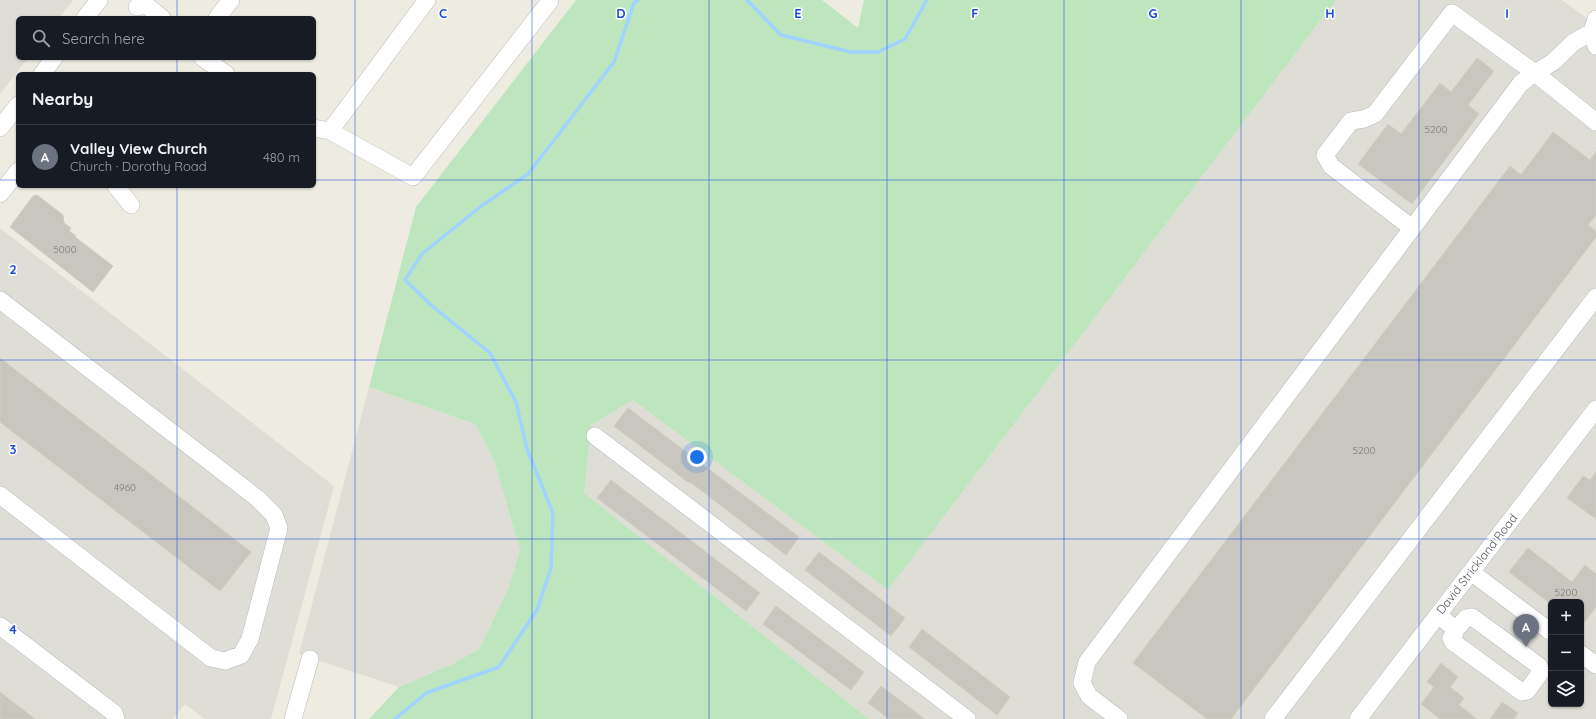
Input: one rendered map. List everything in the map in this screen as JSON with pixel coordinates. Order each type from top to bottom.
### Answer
[{"type":"street","points":[[87,16],[99,0]]},
{"type":"street","points":[[219,16],[231,0]]},
{"type":"street","points":[[426,0],[322,130],[413,177],[550,0]]},
{"type":"street","points":[[135,8],[146,5],[160,16]]},
{"type":"street","points":[[1412,228],[1331,166],[1325,155],[1351,121],[1364,119],[1375,114],[1452,13],[1535,73],[1596,122]]},
{"type":"street","points":[[1119,719],[1089,696],[1082,683],[1087,662],[1521,83],[1553,62],[1574,42],[1595,32]]},
{"type":"street","points":[[44,72],[52,60]]},
{"type":"street","points":[[207,60],[223,72]]},
{"type":"street","points":[[0,128],[16,110]]},
{"type":"street","points":[[0,194],[16,173]]},
{"type":"street","points":[[118,188],[132,205]]},
{"type":"street","points":[[1273,719],[1596,297]]},
{"type":"street","points":[[0,300],[251,493],[274,515],[279,528],[250,639],[241,655],[225,661],[211,658],[0,495]]},
{"type":"street","name":"David Strickland Road","points":[[1358,719],[1596,410]]},
{"type":"street","points":[[595,436],[967,719]]},
{"type":"street","points":[[1471,572],[1548,630]]},
{"type":"street","points":[[1438,615],[1454,628],[1455,633],[1451,638],[1453,642],[1522,692],[1527,691],[1541,672],[1539,666],[1472,617],[1466,618],[1459,626],[1454,628]]},
{"type":"street","points":[[0,626],[114,713],[116,719]]},
{"type":"street","points":[[1584,656],[1596,665]]},
{"type":"street","points":[[293,719],[310,659]]},
{"type":"shaded area","points":[[0,0],[73,0],[61,16],[16,16],[16,60],[26,60],[0,94]]},
{"type":"shaded area","points":[[1336,0],[1562,0],[1596,25],[1596,719],[869,719],[584,493],[591,425],[633,400],[888,590]]},
{"type":"shaded area","points":[[0,228],[334,486],[271,719],[205,719],[185,704],[173,719],[0,719]]},
{"type":"shaded area","points":[[369,387],[475,424],[494,460],[520,550],[509,587],[479,649],[453,664],[399,687],[299,654]]},
{"type":"green space","points":[[576,0],[822,0],[858,28],[864,0],[1336,0],[888,590],[633,400],[591,425],[584,493],[869,719],[369,719],[399,687],[453,664],[479,649],[509,587],[520,550],[494,460],[475,424],[369,387],[416,207]]},
{"type":"building","points":[[1477,58],[1494,71],[1468,105],[1479,114],[1412,204],[1358,164],[1388,124],[1401,134],[1440,83],[1451,92]]},
{"type":"building","points":[[1553,132],[1590,160],[1596,151],[1596,215],[1588,225],[1596,231],[1596,237],[1231,719],[1207,719],[1133,663],[1510,166],[1521,175]]},
{"type":"building","points":[[37,195],[63,215],[64,223],[71,228],[69,231],[76,236],[75,237],[113,266],[93,292],[10,227],[33,196]]},
{"type":"building","points":[[0,358],[251,552],[220,591],[0,422]]},
{"type":"building","points":[[628,408],[799,537],[786,555],[614,426]]},
{"type":"building","points":[[1596,472],[1596,519],[1567,498],[1583,476],[1590,480]]},
{"type":"building","points":[[611,480],[760,593],[746,611],[597,498]]},
{"type":"building","points":[[1528,548],[1572,582],[1585,565],[1596,574],[1596,607],[1584,623],[1584,599],[1548,599],[1548,602],[1509,572]]},
{"type":"building","points":[[819,552],[905,618],[891,636],[805,570]]},
{"type":"building","points":[[776,606],[864,672],[851,690],[763,624]]},
{"type":"building","points":[[922,629],[1010,697],[997,715],[909,647]]},
{"type":"building","points":[[1441,663],[1458,677],[1450,687],[1464,698],[1459,705],[1477,719],[1440,719],[1421,704],[1434,687],[1427,682]]},
{"type":"building","points":[[881,686],[925,719],[889,719],[868,703]]},
{"type":"building","points":[[0,692],[35,719],[0,719]]},
{"type":"building","points":[[1502,702],[1518,713],[1514,719],[1490,719]]},
{"type":"waterway","points":[[395,719],[426,693],[499,667],[537,610],[551,568],[553,513],[527,449],[516,402],[490,353],[431,305],[405,280],[422,254],[480,207],[528,174],[614,62],[634,3],[638,0]]},
{"type":"waterway","points":[[747,0],[781,35],[851,52],[878,52],[905,39],[927,0]]},
{"type":"place","name":"Valley View Church","points":[[1526,647]]}]
